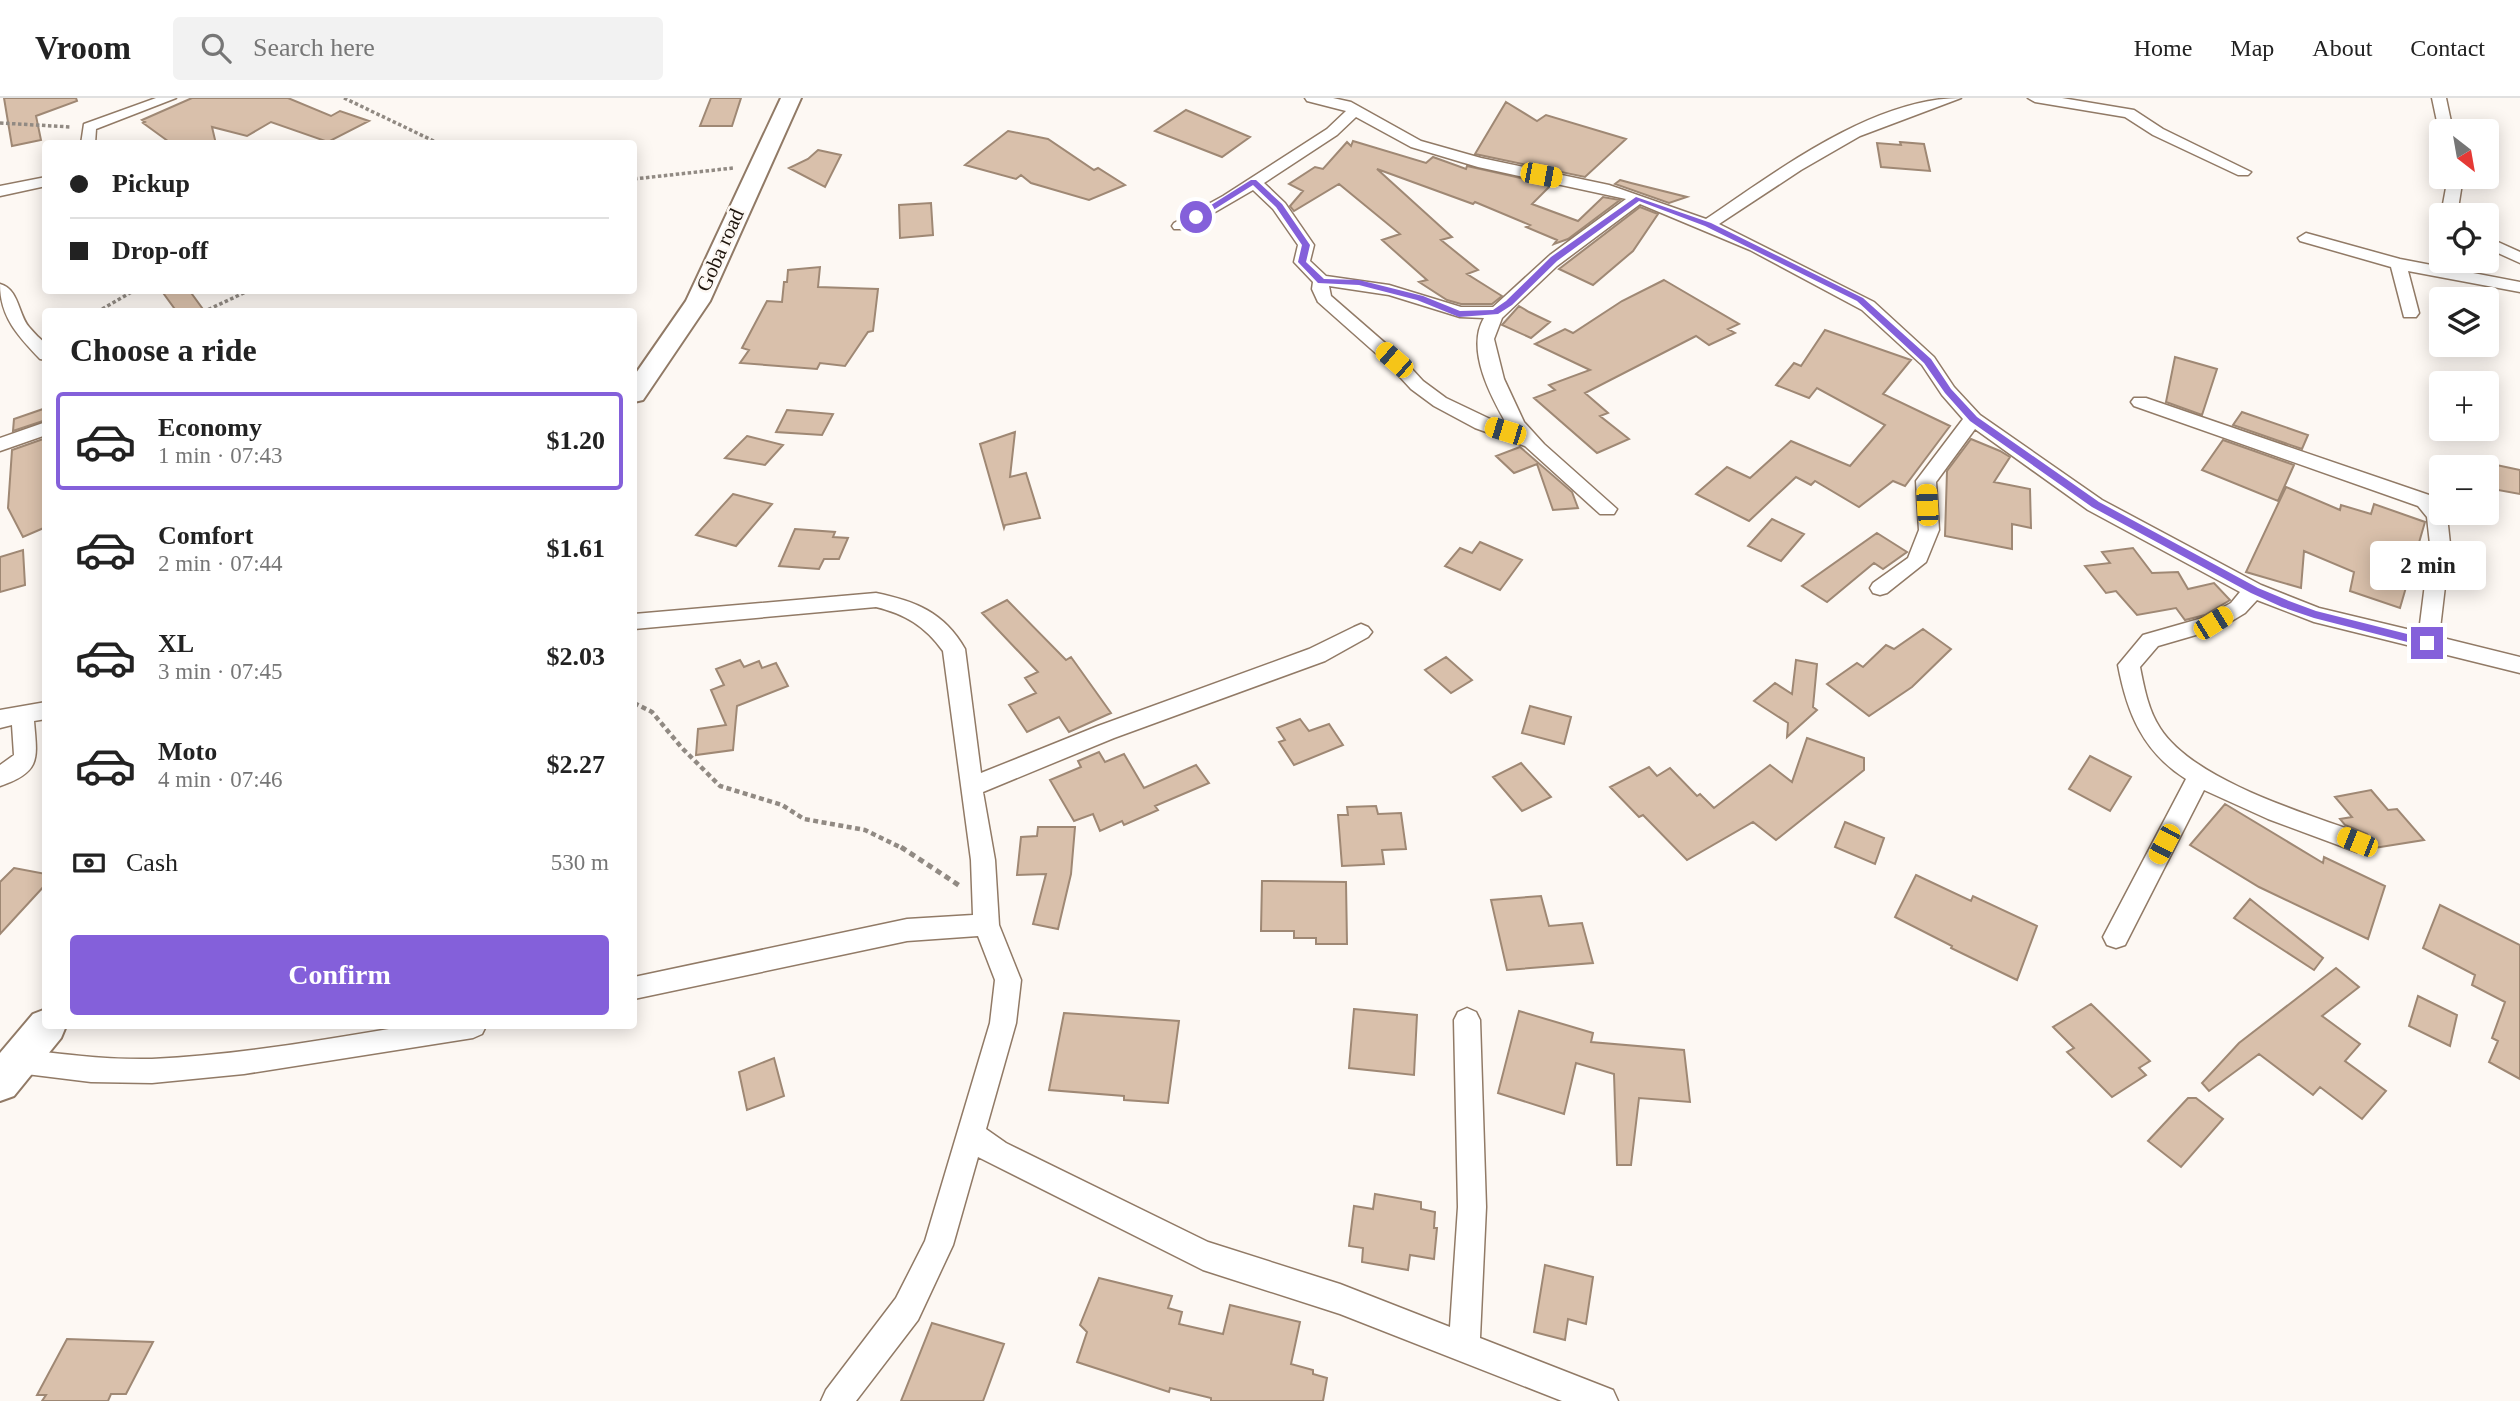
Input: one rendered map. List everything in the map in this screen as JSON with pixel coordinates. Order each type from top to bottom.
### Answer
[{"type":"main road","name":"Goba road","points":[[637,390],[698,301],[791,98]]},
{"type":"main road","points":[[9,1072],[45,1029]]},
{"type":"street","points":[[88,140],[89,127],[169,98]]},
{"type":"street","points":[[1312,98],[1346,106],[1416,144],[1478,162],[1592,185],[1639,198],[1708,225],[1847,292],[1868,306],[1928,361],[1948,391],[1973,419],[2095,505],[2255,590],[2314,614],[2520,665]]},
{"type":"street","points":[[1708,225],[1788,170],[1908,103],[1954,98]]},
{"type":"street","points":[[2035,98],[2129,113],[2158,132],[2243,172]]},
{"type":"street","points":[[2439,98],[2443,119]]},
{"type":"street","points":[[1180,226],[1332,132],[1355,110]]},
{"type":"street","points":[[1253,181],[1279,206],[1306,245],[1302,262],[1321,281],[1359,282],[1420,298],[1459,314],[1495,312],[1509,303],[1554,259],[1639,198]]},
{"type":"street","points":[[0,191],[42,182]]},
{"type":"street","points":[[2306,238],[2398,264],[2520,287]]},
{"type":"street","points":[[2499,248],[2520,258]]},
{"type":"street","points":[[2398,264],[2410,313]]},
{"type":"street","points":[[1321,281],[1320,289],[1324,298],[1394,360],[1417,385],[1457,413],[1534,443]]},
{"type":"street","points":[[0,289],[19,327],[42,351]]},
{"type":"street","points":[[1495,312],[1486,332],[1486,345],[1497,384],[1511,414],[1534,443],[1607,509]]},
{"type":"street","points":[[0,331],[19,327]]},
{"type":"street","points":[[2140,402],[2425,501],[2437,516],[2440,544],[2427,643]]},
{"type":"street","points":[[1880,588],[1916,562],[1929,530],[1926,481],[1973,419]]},
{"type":"street","points":[[0,445],[42,429]]},
{"type":"street","points":[[2255,590],[2238,608],[2213,623],[2151,640],[2129,665],[2139,709],[2154,738],[2173,761],[2224,790],[2357,842]]},
{"type":"street","points":[[637,621],[876,600],[907,607],[937,628],[954,649],[983,860],[985,916],[1007,980],[1003,1023],[938,1245],[907,1309],[837,1401]]},
{"type":"street","points":[[971,787],[1107,732],[1317,655],[1361,632]]},
{"type":"street","points":[[0,777],[26,759],[11,717],[42,711]]},
{"type":"street","points":[[2116,937],[2200,775]]},
{"type":"street","points":[[637,987],[985,916]]},
{"type":"street","points":[[1464,1346],[1472,1207],[1467,1020]]},
{"type":"street","points":[[9,1072],[152,1071],[270,1058],[453,1029]]},
{"type":"street","points":[[969,1135],[996,1153],[1203,1255],[1340,1299],[1427,1335],[1464,1346],[1524,1373],[1602,1401]]},
{"type":"path","points":[[344,98],[432,140]]},
{"type":"path","points":[[0,123],[89,127]]},
{"type":"path","points":[[637,179],[715,167],[758,167]]},
{"type":"path","points":[[104,308],[128,294]]},
{"type":"path","points":[[212,308],[241,294]]},
{"type":"path","points":[[637,704],[652,712],[682,748],[720,786],[782,805],[803,819],[865,830],[893,842],[959,885],[985,916]]},
{"type":"building","points":[[4,98],[76,98],[77,101],[36,116],[41,140],[12,146]]},
{"type":"building","points":[[192,98],[288,98],[331,116],[340,111],[369,121],[332,140],[322,140],[271,122],[247,136],[212,127],[215,140],[166,140],[142,120]]},
{"type":"building","points":[[711,98],[741,98],[732,126],[700,126]]},
{"type":"building","points":[[1506,102],[1537,121],[1546,115],[1626,139],[1585,177],[1475,154]]},
{"type":"building","points":[[1186,110],[1250,137],[1222,157],[1155,131]]},
{"type":"building","points":[[1008,131],[1048,139],[1094,170],[1098,168],[1125,185],[1089,200],[1031,183],[1021,175],[1016,179],[965,165]]},
{"type":"building","points":[[1353,141],[1426,163],[1433,157],[1466,169],[1467,166],[1551,185],[1532,204],[1578,221],[1603,197],[1620,200],[1568,239],[1554,244],[1557,240],[1526,227],[1530,225],[1475,202],[1473,204],[1377,169],[1452,237],[1441,240],[1478,270],[1467,274],[1502,296],[1492,304],[1461,304],[1447,300],[1419,282],[1427,280],[1382,240],[1400,234],[1339,184],[1294,211],[1290,206],[1303,191],[1289,184],[1315,167],[1323,169],[1347,142],[1351,146]]},
{"type":"building","points":[[1900,142],[1924,144],[1930,171],[1881,167],[1877,143],[1901,145]]},
{"type":"building","points":[[818,150],[841,155],[825,187],[789,168],[808,159]]},
{"type":"building","points":[[1620,180],[1687,197],[1669,203],[1615,184]]},
{"type":"building","points":[[931,203],[933,235],[900,238],[899,205]]},
{"type":"building","points":[[1640,207],[1658,214],[1633,251],[1593,285],[1559,269]]},
{"type":"building","points":[[820,267],[818,287],[878,289],[873,331],[868,332],[845,366],[820,363],[817,369],[740,363],[749,350],[742,348],[767,301],[782,302],[788,270]]},
{"type":"building","points":[[1664,280],[1739,324],[1728,329],[1735,333],[1709,345],[1696,336],[1585,393],[1608,413],[1600,416],[1629,439],[1597,453],[1534,398],[1555,390],[1549,385],[1590,370],[1535,344],[1565,329],[1573,333],[1622,301]]},
{"type":"building","points":[[164,294],[192,294],[202,308],[174,308]]},
{"type":"building","points":[[1519,306],[1550,322],[1531,338],[1502,325]]},
{"type":"building","points":[[1825,330],[1911,360],[1883,394],[1950,426],[1905,486],[1893,481],[1859,507],[1815,481],[1811,485],[1796,477],[1749,521],[1696,494],[1727,467],[1750,478],[1791,441],[1850,466],[1885,425],[1817,388],[1809,398],[1776,385],[1794,363],[1801,366]]},
{"type":"building","points":[[2175,357],[2217,369],[2202,415],[2166,402]]},
{"type":"building","points":[[42,409],[42,421],[13,431],[14,419]]},
{"type":"building","points":[[787,410],[833,414],[822,435],[776,432]]},
{"type":"building","points":[[2242,412],[2308,435],[2302,449],[2233,425]]},
{"type":"building","points":[[1015,432],[1010,477],[1026,473],[1040,518],[1005,525],[1004,528],[980,444]]},
{"type":"building","points":[[747,436],[783,445],[765,465],[725,458]]},
{"type":"building","points":[[42,439],[42,529],[23,537],[8,508],[12,450]]},
{"type":"building","points":[[1971,439],[2010,457],[1994,482],[2030,489],[2031,528],[2012,524],[2012,549],[1945,536],[1947,471]]},
{"type":"building","points":[[2223,440],[2294,465],[2278,501],[2202,470]]},
{"type":"building","points":[[1520,447],[1572,492],[1578,508],[1553,510],[1537,464],[1514,473],[1496,456]]},
{"type":"building","points":[[2499,466],[2520,470],[2520,494],[2499,490]]},
{"type":"building","points":[[2286,487],[2340,510],[2341,505],[2371,514],[2374,504],[2425,522],[2400,608],[2350,591],[2354,572],[2304,551],[2301,588],[2246,572]]},
{"type":"building","points":[[733,494],[772,504],[736,546],[696,535]]},
{"type":"building","points":[[1772,519],[1804,534],[1781,561],[1748,546]]},
{"type":"building","points":[[795,529],[835,532],[833,537],[848,538],[839,559],[824,559],[819,569],[779,566]]},
{"type":"building","points":[[1877,533],[1907,552],[1883,569],[1874,563],[1827,602],[1802,586]]},
{"type":"building","points":[[1480,542],[1522,560],[1500,590],[1445,566],[1460,548],[1472,553]]},
{"type":"building","points":[[2133,548],[2152,573],[2178,572],[2188,589],[2214,583],[2230,600],[2205,615],[2185,620],[2176,608],[2137,615],[2116,591],[2106,593],[2085,566],[2110,563],[2102,552]]},
{"type":"building","points":[[23,550],[25,585],[0,592],[0,557]]},
{"type":"building","points":[[1007,600],[1066,660],[1071,657],[1111,713],[1069,732],[1059,717],[1027,732],[1009,705],[1036,693],[1025,678],[1038,672],[982,613]]},
{"type":"building","points":[[1923,629],[1951,649],[1912,687],[1869,716],[1827,684],[1857,663],[1863,667],[1886,645],[1894,649]]},
{"type":"building","points":[[1446,657],[1472,680],[1451,693],[1425,670]]},
{"type":"building","points":[[740,660],[744,667],[759,661],[762,668],[776,663],[788,686],[737,706],[733,750],[696,755],[698,729],[726,725],[711,690],[724,685],[716,669]]},
{"type":"building","points":[[1796,660],[1817,664],[1813,707],[1817,710],[1787,737],[1788,723],[1754,701],[1775,683],[1792,694]]},
{"type":"building","points":[[1530,706],[1571,717],[1564,744],[1522,733]]},
{"type":"building","points":[[1300,719],[1309,731],[1329,724],[1343,745],[1294,765],[1279,742],[1285,740],[1277,728]]},
{"type":"building","points":[[1807,738],[1864,758],[1864,770],[1776,840],[1753,822],[1687,860],[1643,815],[1639,817],[1610,787],[1649,767],[1657,776],[1670,768],[1697,796],[1700,794],[1714,808],[1770,765],[1792,782]]},
{"type":"building","points":[[1099,752],[1105,762],[1124,754],[1144,788],[1196,765],[1209,783],[1155,806],[1158,810],[1124,825],[1122,821],[1100,831],[1093,814],[1074,821],[1050,780],[1081,767],[1078,761]]},
{"type":"building","points":[[2090,756],[2131,777],[2110,811],[2069,789]]},
{"type":"building","points":[[1521,763],[1551,797],[1522,811],[1493,777]]},
{"type":"building","points":[[2371,790],[2388,810],[2397,809],[2424,840],[2368,849],[2371,841],[2367,834],[2345,825],[2340,819],[2352,817],[2335,797]]},
{"type":"building","points":[[2225,804],[2323,863],[2324,857],[2385,886],[2368,939],[2259,887],[2190,845]]},
{"type":"building","points":[[1376,806],[1378,814],[1401,813],[1406,849],[1382,850],[1384,864],[1342,866],[1338,815],[1348,815],[1347,807]]},
{"type":"building","points":[[1845,822],[1884,838],[1875,864],[1835,847]]},
{"type":"building","points":[[1038,827],[1075,827],[1071,874],[1058,929],[1033,924],[1046,874],[1017,875],[1021,837],[1037,836]]},
{"type":"building","points":[[14,868],[42,873],[42,888],[0,934],[0,882]]},
{"type":"building","points":[[1916,875],[1971,901],[1973,896],[2037,926],[2017,980],[1895,917]]},
{"type":"building","points":[[1262,881],[1346,882],[1347,944],[1316,944],[1316,938],[1294,938],[1294,931],[1261,931]]},
{"type":"building","points":[[1541,896],[1549,926],[1582,923],[1593,963],[1507,970],[1491,900]]},
{"type":"building","points":[[2250,899],[2323,958],[2314,970],[2234,918]]},
{"type":"building","points":[[2440,905],[2520,945],[2520,1079],[2489,1062],[2498,1041],[2492,1038],[2505,1002],[2472,985],[2475,975],[2423,948]]},
{"type":"building","points":[[2336,968],[2359,987],[2322,1016],[2360,1044],[2345,1061],[2386,1091],[2362,1119],[2320,1087],[2313,1095],[2259,1054],[2209,1091],[2202,1083],[2239,1043]]},
{"type":"building","points":[[2418,996],[2457,1015],[2450,1046],[2409,1026]]},
{"type":"building","points":[[2091,1004],[2150,1061],[2139,1068],[2146,1075],[2112,1097],[2067,1052],[2074,1048],[2053,1027]]},
{"type":"building","points":[[1354,1009],[1417,1015],[1414,1075],[1349,1068]]},
{"type":"building","points":[[1519,1011],[1593,1033],[1591,1042],[1684,1050],[1690,1102],[1639,1098],[1631,1165],[1617,1165],[1614,1074],[1576,1063],[1564,1114],[1498,1093]]},
{"type":"building","points":[[1064,1013],[1179,1021],[1168,1103],[1124,1100],[1124,1096],[1049,1090]]},
{"type":"building","points":[[774,1058],[784,1096],[747,1110],[739,1072]]},
{"type":"building","points":[[2188,1098],[2196,1098],[2223,1119],[2181,1167],[2148,1141]]},
{"type":"building","points":[[1375,1194],[1421,1202],[1421,1209],[1435,1212],[1434,1228],[1437,1228],[1434,1259],[1410,1255],[1408,1270],[1362,1262],[1363,1248],[1349,1246],[1354,1206],[1373,1209]]},
{"type":"building","points":[[1545,1265],[1593,1277],[1586,1324],[1568,1319],[1565,1340],[1534,1332]]},
{"type":"building","points":[[1099,1278],[1172,1296],[1168,1308],[1182,1312],[1179,1324],[1223,1334],[1230,1305],[1300,1322],[1291,1364],[1313,1370],[1313,1374],[1327,1378],[1323,1401],[1211,1401],[1211,1398],[1170,1388],[1169,1392],[1077,1362],[1087,1332],[1080,1325]]},
{"type":"building","points":[[932,1323],[1004,1344],[983,1401],[901,1401]]},
{"type":"building","points":[[67,1339],[153,1342],[126,1394],[111,1394],[108,1401],[42,1401],[46,1395],[37,1395]]},
{"type":"route","points":[[1196,217],[1253,181],[1279,206],[1306,245],[1302,262],[1321,281],[1359,282],[1420,298],[1459,314],[1475,315],[1495,312],[1509,303],[1554,259],[1639,198],[1708,225],[1860,299],[1928,361],[1948,391],[1973,419],[2095,505],[2286,604],[2314,614],[2427,643]]}]
